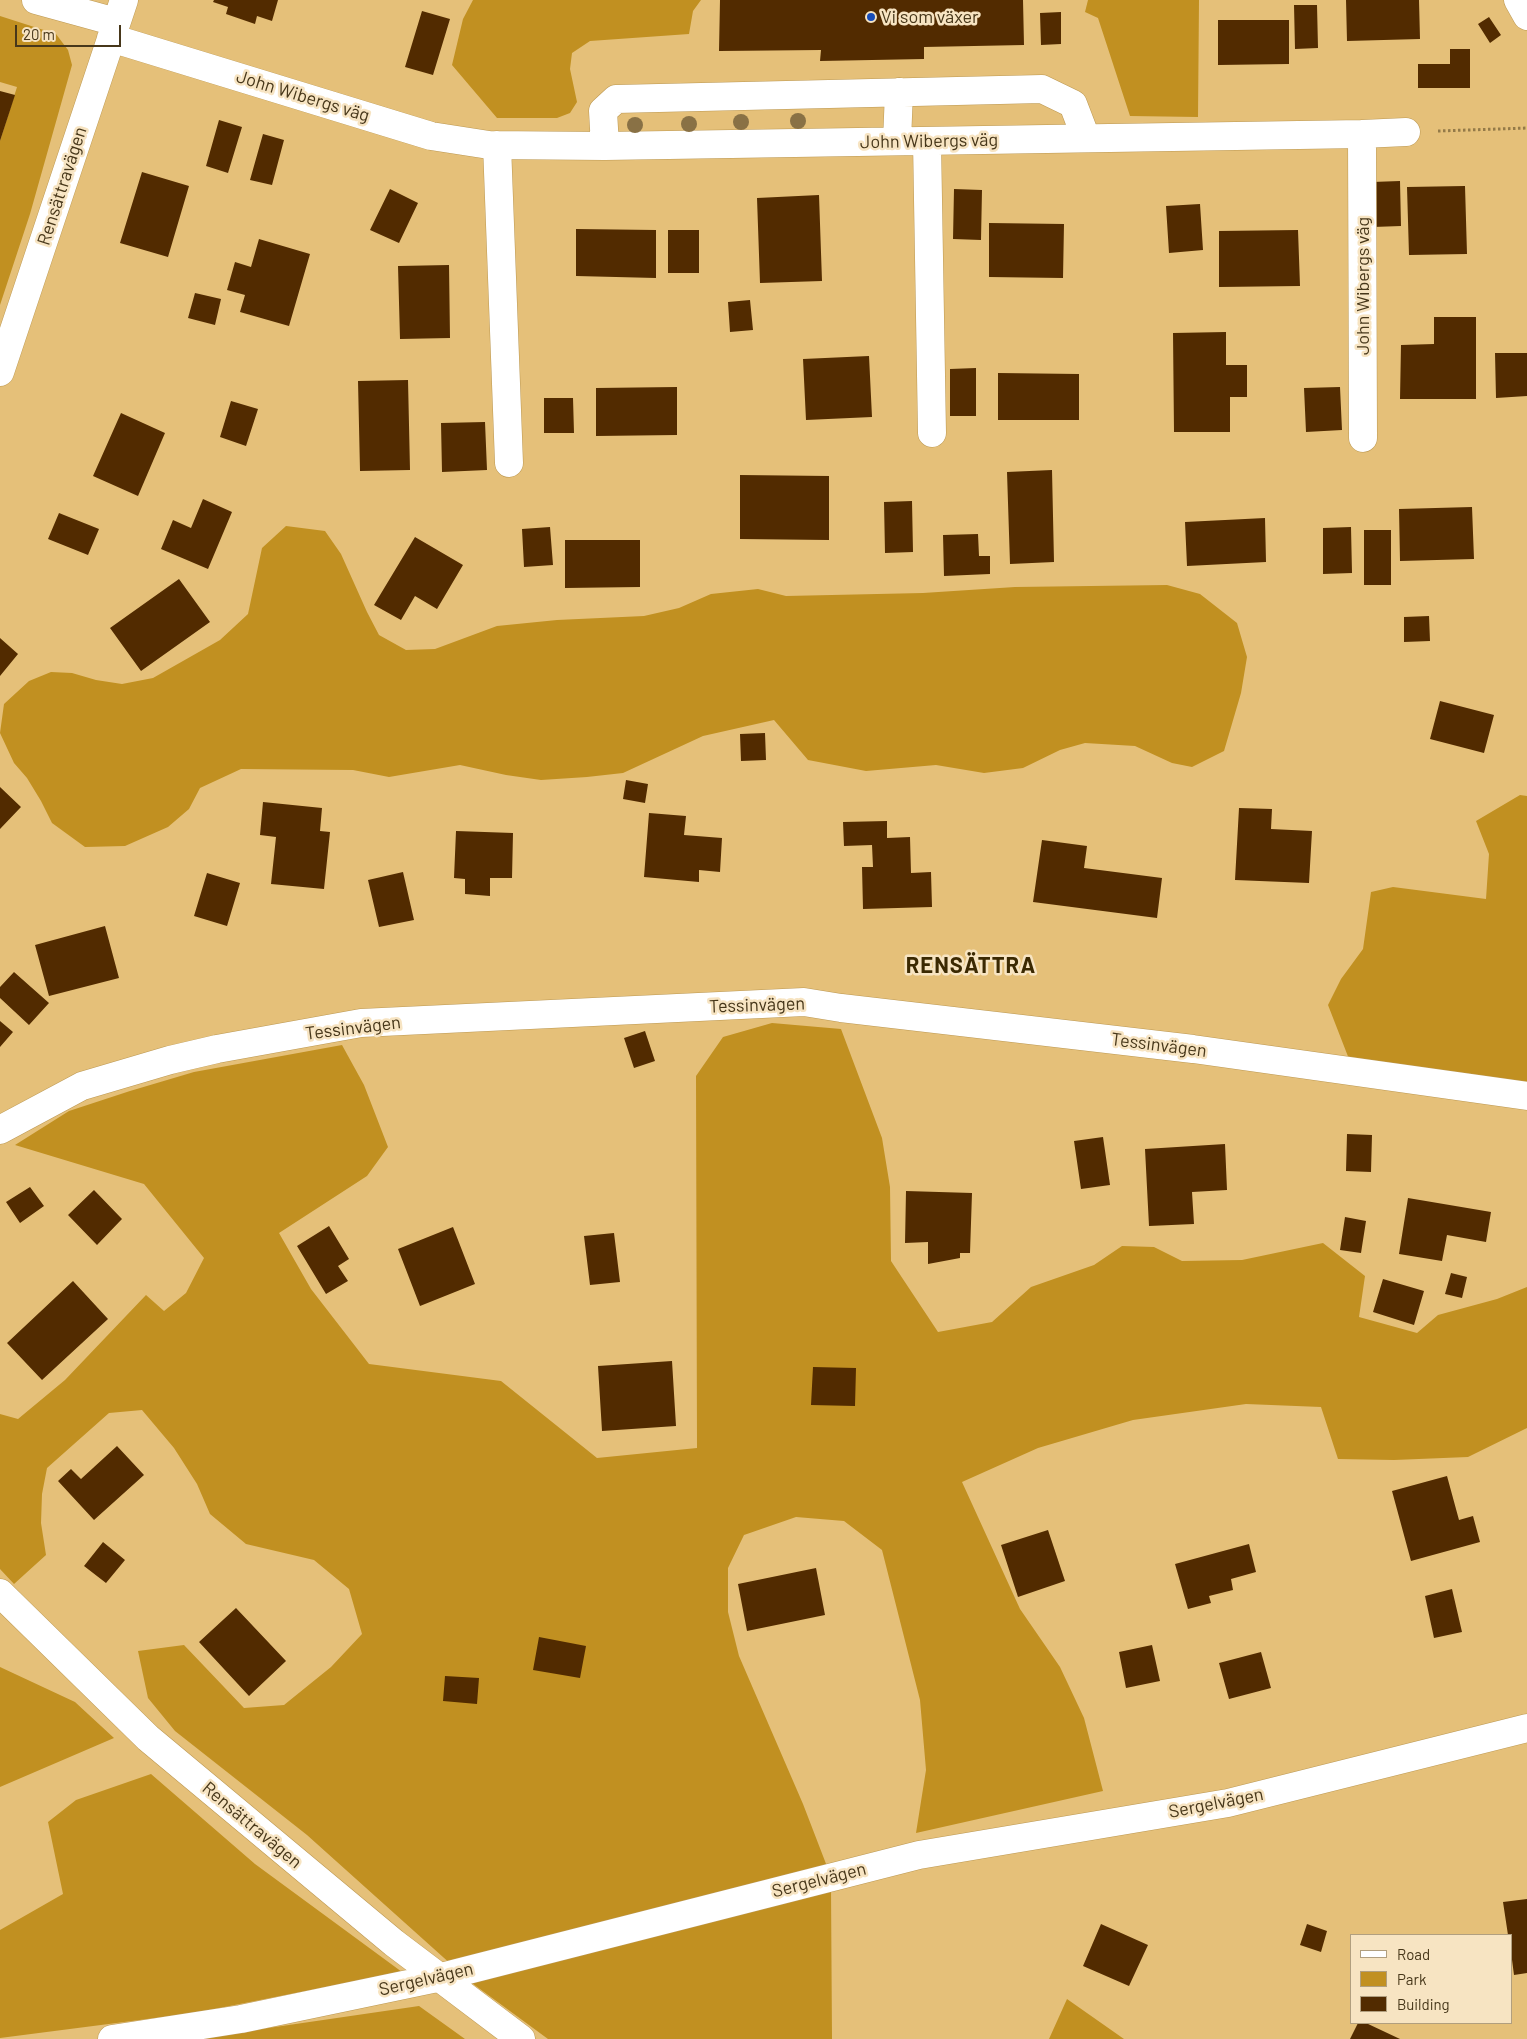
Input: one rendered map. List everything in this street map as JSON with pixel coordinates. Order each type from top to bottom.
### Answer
[{"type":"street","name":"John Wibergs väg","points":[[36,0],[117,20],[431,136],[497,145],[605,146],[1406,132]]},
{"type":"street","points":[[1518,0],[1527,16]]},
{"type":"street","name":"Rensättravägen","points":[[0,372],[117,20]]},
{"type":"street","points":[[605,146],[603,111],[616,99],[1042,89],[1073,104],[1086,138]]},
{"type":"street","points":[[897,141],[899,92]]},
{"type":"street","name":"John Wibergs väg","points":[[1362,134],[1363,438]]},
{"type":"street","points":[[927,141],[932,433]]},
{"type":"street","points":[[497,145],[510,463]]},
{"type":"street","name":"Tessinvägen","points":[[0,1130],[91,1083],[170,1060],[217,1049],[361,1023],[804,1002],[841,1008],[1193,1049],[1527,1096]]},
{"type":"street","name":"Rensättravägen","points":[[0,1593],[148,1738],[437,1978],[521,2039]]},
{"type":"street","name":"Sergelvägen","points":[[112,2039],[241,2019],[437,1978],[920,1855],[1228,1803],[1527,1728]]},
{"type":"path","points":[[1406,132],[1527,128]]},
{"type":"green space","points":[[473,0],[701,0],[693,11],[689,34],[590,41],[572,53],[570,69],[577,102],[570,113],[557,118],[497,118],[452,65],[463,19]]},
{"type":"green space","points":[[1088,0],[1199,0],[1198,117],[1130,116],[1098,18],[1085,12]]},
{"type":"green space","points":[[0,16],[56,34],[68,50],[72,65],[30,214],[0,305],[0,141],[17,87],[0,82]]},
{"type":"green space","points":[[286,526],[325,531],[341,554],[379,635],[406,650],[435,649],[497,626],[557,620],[644,616],[679,608],[711,594],[758,589],[786,596],[923,593],[1015,587],[1167,585],[1200,594],[1237,623],[1247,657],[1241,693],[1224,751],[1192,767],[1172,763],[1135,746],[1085,743],[1060,750],[1023,768],[984,773],[936,765],[866,771],[808,760],[774,720],[703,736],[623,773],[587,777],[541,780],[460,765],[389,777],[353,770],[241,769],[200,788],[189,809],[168,827],[125,846],[85,847],[52,823],[27,778],[14,763],[0,733],[4,704],[29,681],[51,672],[72,673],[96,680],[122,684],[153,678],[220,640],[248,614],[262,548]]},
{"type":"green space","points":[[1520,795],[1527,796],[1527,1082],[1349,1059],[1328,1005],[1341,979],[1363,949],[1371,892],[1393,887],[1486,899],[1489,854],[1476,821]]},
{"type":"green space","points":[[772,1023],[841,1029],[882,1138],[890,1187],[891,1261],[938,1332],[992,1322],[1031,1287],[1094,1265],[1122,1246],[1154,1247],[1182,1261],[1242,1260],[1323,1243],[1365,1276],[1359,1317],[1417,1333],[1438,1315],[1497,1299],[1527,1287],[1527,1428],[1468,1457],[1394,1460],[1338,1459],[1321,1407],[1246,1404],[1133,1420],[1038,1448],[962,1482],[1020,1609],[1060,1667],[1084,1718],[1103,1791],[916,1833],[926,1770],[920,1700],[882,1550],[844,1521],[796,1517],[744,1535],[728,1568],[728,1612],[739,1656],[803,1804],[828,1869],[453,1966],[307,1835],[175,1731],[148,1698],[138,1651],[184,1645],[244,1708],[284,1705],[331,1667],[362,1634],[349,1589],[314,1560],[246,1544],[210,1514],[197,1484],[174,1448],[142,1410],[109,1413],[47,1468],[42,1494],[41,1523],[46,1555],[14,1584],[0,1569],[0,1414],[18,1419],[65,1380],[146,1295],[164,1311],[186,1293],[204,1258],[144,1184],[15,1145],[69,1111],[130,1091],[194,1072],[342,1045],[364,1085],[388,1147],[367,1176],[279,1233],[311,1289],[369,1364],[501,1381],[597,1458],[697,1448],[696,1076],[723,1037]]},
{"type":"green space","points":[[0,1667],[75,1702],[114,1738],[0,1787]]},
{"type":"green space","points":[[151,1774],[255,1864],[402,1972],[194,2013],[0,2038],[0,1930],[63,1894],[48,1822],[76,1800]]},
{"type":"green space","points":[[831,1889],[832,2039],[548,2039],[465,1978]]},
{"type":"green space","points":[[1067,1999],[1124,2039],[1049,2039]]},
{"type":"green space","points":[[419,2006],[465,2039],[193,2039]]},
{"type":"building","points":[[214,0],[278,0],[272,21],[257,16],[255,24],[226,14],[228,7],[213,2]]},
{"type":"building","name":"Vi som växer","points":[[720,0],[1023,0],[1024,45],[924,47],[924,59],[820,61],[821,50],[719,51]]},
{"type":"building","points":[[1346,0],[1419,0],[1420,39],[1347,41]]},
{"type":"building","points":[[1294,5],[1317,5],[1318,48],[1295,49]]},
{"type":"building","points":[[422,11],[450,19],[433,75],[405,67]]},
{"type":"building","points":[[1061,12],[1061,44],[1041,45],[1040,13]]},
{"type":"building","points":[[1489,17],[1501,35],[1490,43],[1478,24]]},
{"type":"building","points":[[1218,20],[1289,20],[1289,64],[1218,65]]},
{"type":"building","points":[[1450,49],[1470,49],[1470,88],[1418,88],[1418,64],[1450,64]]},
{"type":"building","points":[[0,91],[15,95],[0,141]]},
{"type":"building","points":[[219,120],[242,127],[228,173],[206,166]]},
{"type":"building","points":[[263,134],[284,140],[272,185],[250,180]]},
{"type":"building","points":[[142,172],[189,186],[168,257],[120,243]]},
{"type":"building","points":[[1400,181],[1401,226],[1373,227],[1372,182]]},
{"type":"building","points":[[1465,186],[1467,254],[1409,255],[1407,187]]},
{"type":"building","points":[[390,189],[418,203],[399,243],[370,230]]},
{"type":"building","points":[[954,189],[982,190],[981,240],[953,239]]},
{"type":"building","points":[[819,195],[822,281],[760,283],[757,198]]},
{"type":"building","points":[[1200,204],[1203,250],[1169,253],[1166,206]]},
{"type":"building","points":[[989,223],[1064,224],[1063,278],[989,277]]},
{"type":"building","points":[[576,229],[656,230],[656,278],[576,276]]},
{"type":"building","points":[[668,230],[699,230],[699,273],[668,273]]},
{"type":"building","points":[[1298,230],[1300,286],[1219,287],[1219,231]]},
{"type":"building","points":[[259,239],[310,254],[289,326],[240,312],[245,295],[227,290],[235,262],[251,267]]},
{"type":"building","points":[[449,265],[450,338],[400,339],[398,266]]},
{"type":"building","points":[[195,293],[221,299],[215,325],[188,318]]},
{"type":"building","points":[[750,300],[753,330],[730,332],[728,302]]},
{"type":"building","points":[[1434,317],[1476,317],[1476,399],[1400,399],[1401,345],[1434,344]]},
{"type":"building","points":[[1226,332],[1226,365],[1247,365],[1247,397],[1230,397],[1230,432],[1174,432],[1173,333]]},
{"type":"building","points":[[1495,353],[1527,353],[1527,396],[1496,398]]},
{"type":"building","points":[[869,356],[872,417],[806,420],[803,359]]},
{"type":"building","points":[[976,368],[976,416],[950,416],[950,369]]},
{"type":"building","points":[[998,373],[1079,374],[1079,420],[998,420]]},
{"type":"building","points":[[408,380],[410,470],[360,471],[358,381]]},
{"type":"building","points":[[677,387],[677,435],[596,436],[596,388]]},
{"type":"building","points":[[1340,387],[1342,430],[1306,432],[1304,388]]},
{"type":"building","points":[[544,398],[573,398],[574,433],[544,433]]},
{"type":"building","points":[[231,401],[258,409],[246,446],[220,437]]},
{"type":"building","points":[[121,413],[165,433],[138,496],[93,476]]},
{"type":"building","points":[[485,422],[487,470],[442,472],[441,423]]},
{"type":"building","points":[[1052,470],[1054,562],[1010,564],[1007,472]]},
{"type":"building","points":[[740,475],[829,476],[829,540],[740,539]]},
{"type":"building","points":[[203,499],[232,512],[208,569],[161,549],[173,520],[191,528]]},
{"type":"building","points":[[912,501],[913,552],[885,553],[884,502]]},
{"type":"building","points":[[1472,507],[1474,559],[1400,561],[1399,509]]},
{"type":"building","points":[[59,513],[99,529],[88,555],[48,539]]},
{"type":"building","points":[[1265,518],[1266,562],[1187,566],[1185,522]]},
{"type":"building","points":[[550,527],[553,565],[524,567],[522,529]]},
{"type":"building","points":[[1351,527],[1352,573],[1323,574],[1323,528]]},
{"type":"building","points":[[1364,530],[1391,530],[1391,585],[1364,585]]},
{"type":"building","points":[[978,534],[979,556],[990,556],[990,574],[944,576],[943,535]]},
{"type":"building","points":[[415,537],[463,565],[437,609],[415,596],[401,620],[374,605]]},
{"type":"building","points":[[565,540],[640,540],[640,587],[565,588]]},
{"type":"building","points":[[179,579],[210,622],[141,671],[110,628]]},
{"type":"building","points":[[1429,616],[1430,641],[1404,642],[1404,617]]},
{"type":"building","points":[[0,638],[18,654],[0,676]]},
{"type":"building","points":[[1440,701],[1494,715],[1484,753],[1430,739]]},
{"type":"building","points":[[765,733],[766,760],[741,761],[740,734]]},
{"type":"building","points":[[626,780],[648,784],[645,803],[623,799]]},
{"type":"building","points":[[0,787],[21,807],[0,829]]},
{"type":"building","points":[[263,802],[322,808],[320,831],[330,832],[324,889],[271,884],[276,837],[260,835]]},
{"type":"building","points":[[1239,808],[1272,809],[1271,829],[1312,831],[1309,883],[1235,880]]},
{"type":"building","points":[[649,813],[686,816],[684,835],[722,838],[720,872],[699,870],[699,882],[644,877]]},
{"type":"building","points":[[887,821],[887,838],[910,837],[911,873],[931,872],[932,907],[863,909],[862,867],[873,867],[872,845],[844,846],[843,822]]},
{"type":"building","points":[[456,831],[513,833],[512,878],[490,878],[490,896],[465,894],[465,879],[454,878]]},
{"type":"building","points":[[1042,840],[1087,846],[1084,868],[1162,878],[1157,918],[1033,902]]},
{"type":"building","points":[[403,872],[414,920],[379,927],[368,880]]},
{"type":"building","points":[[207,873],[240,883],[227,926],[194,916]]},
{"type":"building","points":[[105,926],[119,978],[49,996],[35,945]]},
{"type":"building","points":[[14,972],[49,1003],[29,1025],[0,998],[0,987]]},
{"type":"building","points":[[0,1021],[13,1032],[0,1047]]},
{"type":"building","points":[[645,1031],[655,1061],[634,1068],[624,1038]]},
{"type":"building","points":[[1347,1134],[1372,1135],[1371,1172],[1346,1171]]},
{"type":"building","points":[[1103,1137],[1110,1185],[1081,1189],[1074,1141]]},
{"type":"building","points":[[1225,1144],[1227,1190],[1192,1192],[1194,1224],[1149,1226],[1145,1149]]},
{"type":"building","points":[[30,1187],[44,1206],[20,1223],[6,1202]]},
{"type":"building","points":[[94,1190],[122,1219],[97,1245],[68,1215]]},
{"type":"building","points":[[906,1191],[972,1193],[970,1253],[960,1253],[960,1258],[928,1264],[928,1242],[905,1243]]},
{"type":"building","points":[[1408,1198],[1491,1212],[1486,1242],[1447,1235],[1442,1261],[1399,1254]]},
{"type":"building","points":[[1345,1217],[1366,1221],[1361,1253],[1340,1250]]},
{"type":"building","points":[[329,1226],[349,1259],[338,1266],[348,1281],[326,1294],[297,1246]]},
{"type":"building","points":[[453,1227],[475,1284],[420,1306],[398,1249]]},
{"type":"building","points":[[614,1233],[620,1282],[590,1285],[584,1236]]},
{"type":"building","points":[[1451,1273],[1467,1277],[1462,1298],[1445,1294]]},
{"type":"building","points":[[1383,1279],[1424,1291],[1414,1325],[1373,1312]]},
{"type":"building","points":[[73,1281],[108,1319],[42,1380],[7,1343]]},
{"type":"building","points":[[672,1361],[676,1426],[602,1431],[598,1366]]},
{"type":"building","points":[[813,1367],[856,1368],[855,1406],[811,1405]]},
{"type":"building","points":[[117,1446],[144,1475],[94,1520],[58,1481],[71,1469],[81,1479]]},
{"type":"building","points":[[1447,1476],[1459,1520],[1473,1516],[1480,1542],[1411,1561],[1392,1491]]},
{"type":"building","points":[[1048,1530],[1065,1581],[1018,1597],[1001,1545]]},
{"type":"building","points":[[103,1542],[125,1560],[106,1583],[84,1566]]},
{"type":"building","points":[[1249,1544],[1256,1572],[1231,1579],[1233,1590],[1209,1596],[1211,1603],[1188,1609],[1175,1564]]},
{"type":"building","points":[[816,1568],[825,1615],[747,1631],[738,1584]]},
{"type":"building","points":[[1452,1589],[1462,1632],[1434,1638],[1425,1596]]},
{"type":"building","points":[[236,1608],[286,1661],[249,1696],[199,1642]]},
{"type":"building","points":[[539,1637],[586,1646],[580,1678],[533,1670]]},
{"type":"building","points":[[1152,1645],[1160,1681],[1126,1688],[1119,1652]]},
{"type":"building","points":[[1261,1652],[1271,1688],[1229,1699],[1219,1663]]},
{"type":"building","points":[[445,1676],[479,1678],[477,1704],[443,1701]]},
{"type":"building","points":[[1527,1899],[1527,1973],[1514,1975],[1512,1934],[1508,1934],[1503,1902]]},
{"type":"building","points":[[1101,1924],[1148,1945],[1129,1986],[1083,1966]]},
{"type":"building","points":[[1307,1924],[1327,1931],[1321,1952],[1300,1945]]},
{"type":"building","points":[[1358,2024],[1368,2024],[1400,2039],[1350,2039]]},
{"type":"place","name":"Vi som växer","points":[[871,17]]},
{"type":"district","name":"RENSÄTTRA","points":[[971,966]]}]
